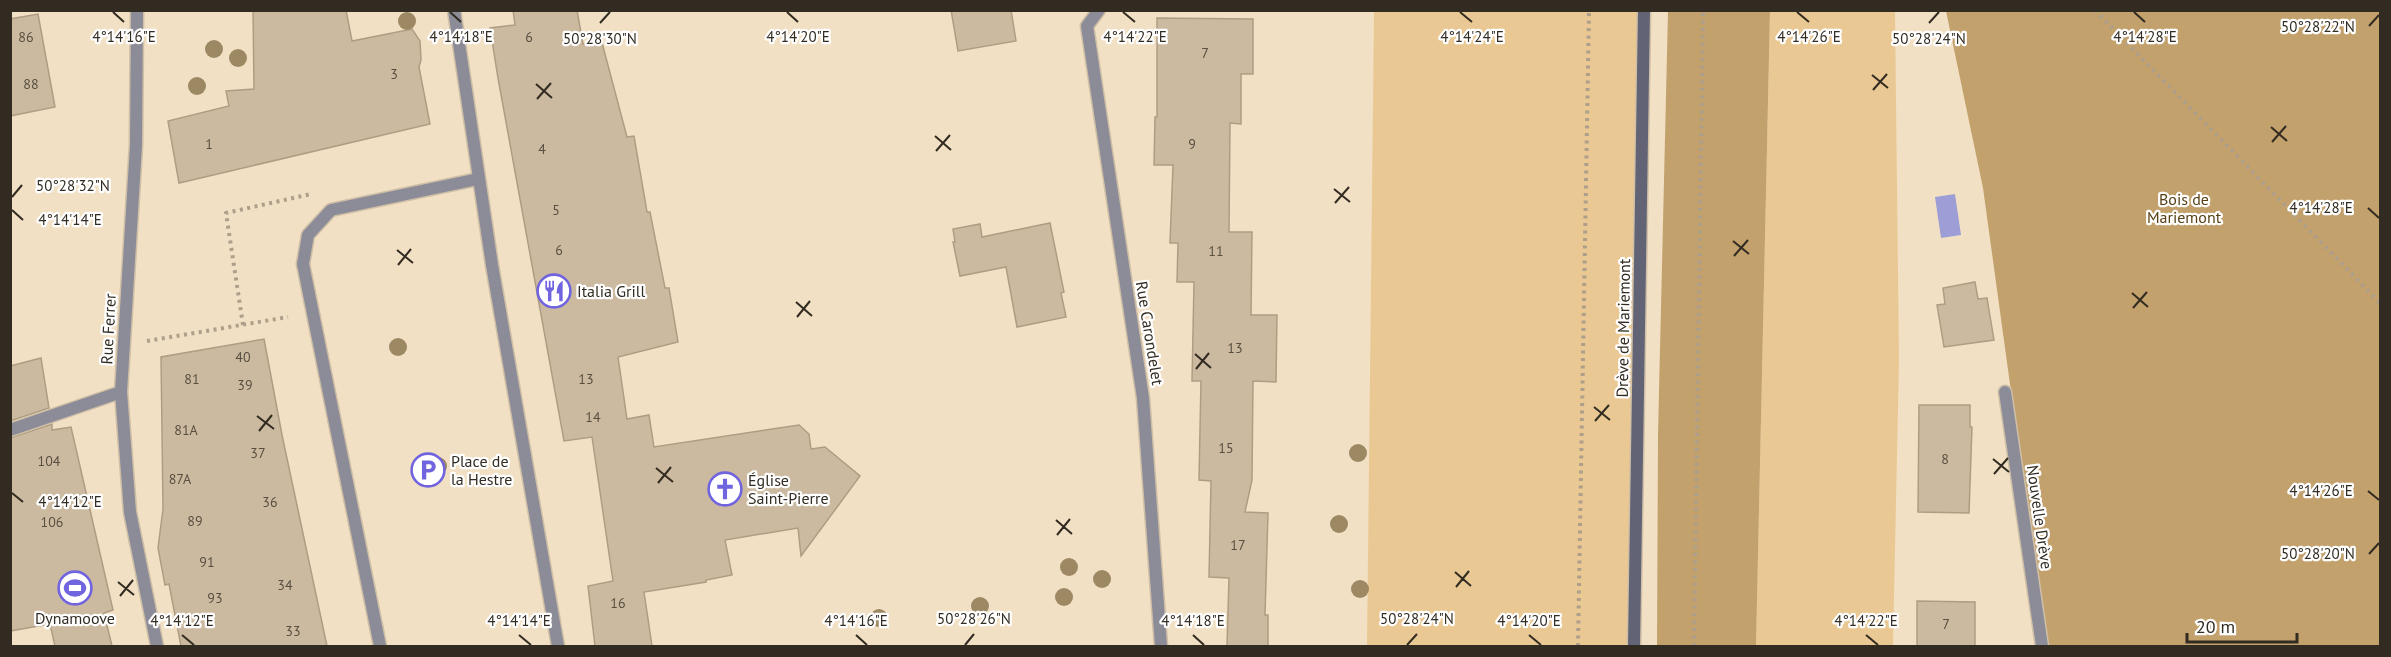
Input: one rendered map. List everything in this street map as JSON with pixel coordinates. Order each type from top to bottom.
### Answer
[{"type":"street","name":"Rue Ferrer","points":[[137,10],[136,145],[121,392],[130,512],[157,646]]},
{"type":"street","points":[[454,10],[478,178],[558,646]]},
{"type":"street","name":"Rue Carondelet","points":[[1099,10],[1087,26],[1143,398],[1161,646]]},
{"type":"street","name":"Drève de Mariemont","points":[[1634,646],[1644,10]]},
{"type":"street","points":[[380,646],[303,264],[308,235],[331,210],[478,178]]},
{"type":"street","points":[[10,430],[121,392]]},
{"type":"street","name":"Nouvelle Drève","points":[[2005,392],[2042,646]]},
{"type":"path","points":[[1578,646],[1589,10]]},
{"type":"path","points":[[1694,646],[1703,10]]},
{"type":"path","points":[[2095,10],[2380,303]]},
{"type":"path","points":[[123,345],[313,313]]},
{"type":"shaded area","points":[[1374,11],[1644,11],[1634,646],[1367,646]]},
{"type":"shaded area","points":[[1770,11],[1895,11],[1899,360],[1893,646],[1756,646]]},
{"type":"green space","points":[[1668,11],[1770,11],[1756,646],[1657,646],[1658,434]]},
{"type":"green space","name":"Bois de Mariemont","points":[[1946,11],[2380,11],[2380,646],[2046,646],[1983,188]]},
{"type":"water","points":[[1955,194],[1961,235],[1941,238],[1935,197]]},
{"type":"building","points":[[253,10],[346,10],[352,41],[412,29],[420,41],[419,67],[430,124],[179,183],[168,121],[229,106],[226,91],[254,89]]},
{"type":"building","points":[[513,10],[577,10],[583,44],[601,39],[627,137],[634,136],[647,212],[650,212],[665,288],[669,288],[678,342],[618,357],[627,419],[649,415],[654,447],[799,425],[809,434],[811,449],[825,447],[860,476],[801,556],[798,528],[725,540],[732,575],[706,580],[706,582],[644,592],[652,646],[595,646],[588,586],[613,581],[592,437],[564,441],[498,78],[490,28],[515,25]]},
{"type":"building","points":[[951,10],[1011,10],[1016,41],[958,51]]},
{"type":"building","points":[[38,14],[55,107],[10,116],[10,19]]},
{"type":"building","points":[[1157,18],[1253,19],[1253,74],[1241,74],[1241,124],[1230,123],[1229,232],[1252,232],[1251,315],[1277,315],[1276,382],[1253,381],[1252,480],[1245,512],[1268,513],[1265,615],[1268,615],[1268,646],[1227,646],[1229,578],[1209,577],[1211,481],[1199,480],[1201,381],[1192,381],[1194,282],[1177,282],[1178,243],[1170,243],[1173,165],[1154,165],[1155,117],[1157,117]]},
{"type":"building","points":[[1050,223],[1064,292],[1061,293],[1066,317],[1017,327],[1006,267],[960,276],[953,242],[955,242],[953,229],[980,224],[982,237]]},
{"type":"building","points":[[1975,282],[1978,299],[1987,298],[1994,340],[1944,347],[1937,305],[1945,304],[1943,288]]},
{"type":"building","points":[[264,339],[327,646],[181,646],[169,584],[165,585],[158,548],[163,509],[161,357]]},
{"type":"building","points":[[41,358],[49,408],[10,421],[10,366]]},
{"type":"building","points":[[1919,405],[1970,405],[1970,427],[1972,427],[1969,513],[1918,512]]},
{"type":"building","points":[[52,424],[52,430],[71,427],[113,610],[104,613],[112,646],[55,646],[50,624],[10,631],[10,438]]},
{"type":"building","points":[[1917,601],[1975,602],[1975,646],[1917,646]]},
{"type":"place","name":"Italia Grill","points":[[554,291]]},
{"type":"place","name":"Place de la Hestre","points":[[428,470]]},
{"type":"place","name":"Église Saint-Pierre","points":[[725,489]]},
{"type":"place","name":"Dynamoove","points":[[75,588]]}]
